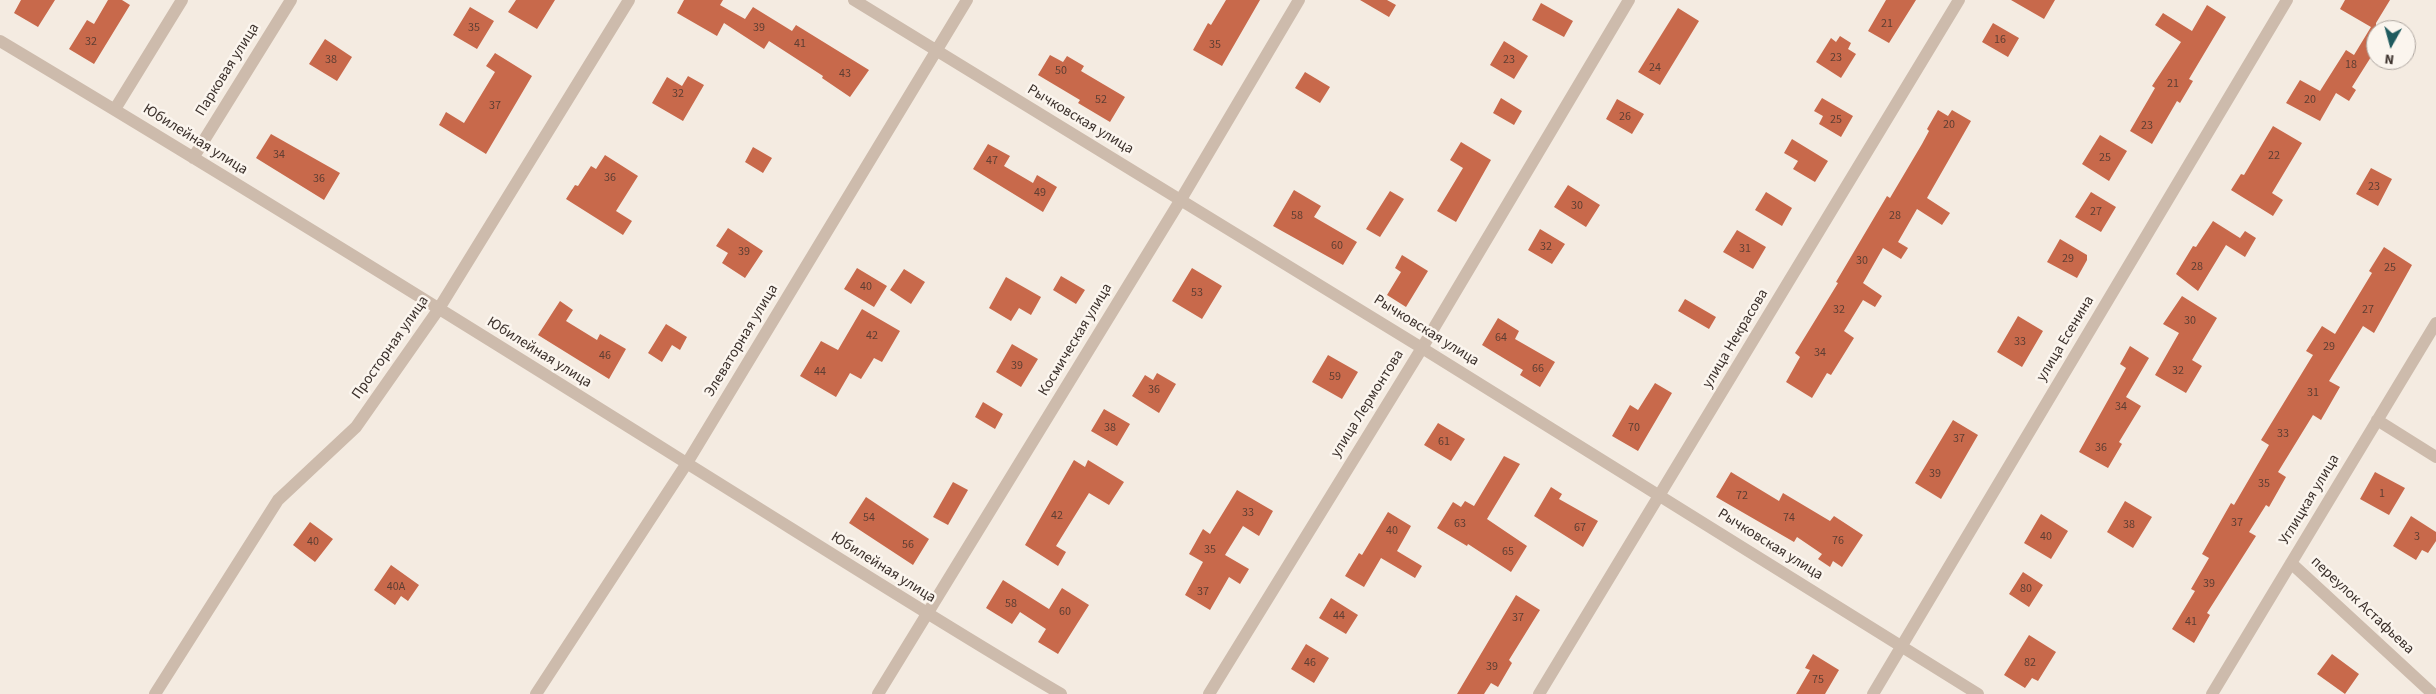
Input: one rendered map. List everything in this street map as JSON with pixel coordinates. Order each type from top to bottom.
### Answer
[{"type":"street","points":[[115,110],[182,0]]},
{"type":"street","name":"Парковая улица","points":[[193,158],[291,0]]},
{"type":"street","name":"Просторная улица","points":[[155,694],[278,500],[356,427],[438,310],[629,0]]},
{"type":"street","name":"Рычковская улица","points":[[854,0],[1422,348],[1978,694]]},
{"type":"street","name":"Элеваторная улица","points":[[536,694],[687,463],[967,0]]},
{"type":"street","name":"Космическая улица","points":[[878,694],[1180,201],[1299,0]]},
{"type":"street","name":"улица Лермонтова","points":[[1209,694],[1422,348],[1629,0]]},
{"type":"street","name":"улица Некрасова","points":[[1539,694],[1660,497],[1959,0]]},
{"type":"street","name":"улица Есенина","points":[[1873,694],[2287,0]]},
{"type":"street","name":"Юбилейная улица","points":[[0,41],[687,463],[927,615],[1061,694]]},
{"type":"street","name":"Углицкая улица","points":[[2212,694],[2436,323]]},
{"type":"street","points":[[2377,420],[2436,457]]},
{"type":"street","name":"переулок Астафьева","points":[[2290,563],[2432,694]]},
{"type":"building","points":[[21,0],[55,0],[38,27],[14,13]]},
{"type":"building","points":[[108,0],[122,0],[130,5],[94,64],[69,49],[87,20],[94,24]]},
{"type":"building","points":[[516,0],[555,0],[537,29],[508,12]]},
{"type":"building","points":[[684,0],[723,0],[720,5],[745,19],[753,7],[792,31],[796,25],[869,70],[850,97],[822,78],[823,76],[769,41],[764,49],[724,23],[717,36],[677,13]]},
{"type":"building","points":[[1226,0],[1260,0],[1222,66],[1193,50],[1208,23],[1211,25]]},
{"type":"building","points":[[1360,0],[1387,0],[1396,5],[1389,17]]},
{"type":"building","points":[[1886,0],[1916,0],[1889,43],[1868,31]]},
{"type":"building","points":[[2011,0],[2055,0],[2044,19]]},
{"type":"building","points":[[2345,0],[2390,0],[2378,20],[2366,20],[2366,24],[2340,9]]},
{"type":"building","points":[[1541,3],[1573,21],[1564,37],[1532,20]]},
{"type":"building","points":[[2207,5],[2226,17],[2189,79],[2193,81],[2180,103],[2177,101],[2152,144],[2130,131],[2155,88],[2152,86],[2181,42],[2155,25],[2163,13],[2192,31]]},
{"type":"building","points":[[470,7],[494,21],[477,49],[453,35]]},
{"type":"building","points":[[1678,8],[1699,21],[1660,85],[1638,72]]},
{"type":"building","points":[[1993,23],[2019,38],[2008,57],[1982,42]]},
{"type":"building","points":[[2366,35],[2366,65],[2352,87],[2356,90],[2349,101],[2336,93],[2320,121],[2286,103],[2300,80],[2320,91],[2346,50],[2354,55]]},
{"type":"building","points":[[1840,36],[1851,43],[1848,49],[1856,54],[1841,78],[1816,62],[1831,38],[1836,42]]},
{"type":"building","points":[[325,39],[352,57],[337,81],[309,64]]},
{"type":"building","points":[[1504,41],[1528,56],[1514,79],[1490,65]]},
{"type":"building","points":[[495,53],[532,76],[486,154],[439,125],[446,112],[464,123],[495,72],[486,66]]},
{"type":"building","points":[[1050,55],[1063,62],[1067,56],[1084,66],[1081,71],[1125,97],[1110,122],[1078,103],[1080,100],[1038,75]]},
{"type":"building","points":[[1305,72],[1330,87],[1320,103],[1295,88]]},
{"type":"building","points":[[688,76],[704,85],[683,121],[652,103],[667,77],[682,86]]},
{"type":"building","points":[[1501,98],[1522,111],[1514,125],[1493,113]]},
{"type":"building","points":[[1822,98],[1853,116],[1841,137],[1819,124],[1823,116],[1814,111]]},
{"type":"building","points":[[1617,99],[1644,114],[1632,134],[1606,119]]},
{"type":"building","points":[[1938,110],[1948,116],[1952,110],[1971,121],[1927,198],[1950,213],[1942,225],[1917,209],[1898,242],[1908,248],[1901,259],[1883,248],[1863,283],[1882,296],[1875,307],[1863,300],[1844,331],[1854,338],[1831,375],[1827,373],[1812,398],[1786,382],[1800,357],[1795,353],[1838,283],[1836,282],[1887,196],[1890,198],[1922,144],[1929,131],[1927,129]]},
{"type":"building","points":[[2273,126],[2302,143],[2272,193],[2283,200],[2273,216],[2231,190],[2241,174],[2244,175]]},
{"type":"building","points":[[271,134],[340,173],[324,200],[256,158]]},
{"type":"building","points":[[2100,135],[2127,151],[2109,181],[2082,164]]},
{"type":"building","points":[[1792,139],[1828,161],[1815,182],[1793,169],[1798,161],[1784,153]]},
{"type":"building","points":[[1461,142],[1491,160],[1456,222],[1437,211],[1463,168],[1450,160]]},
{"type":"building","points":[[988,144],[1010,156],[1004,166],[1033,183],[1037,175],[1057,187],[1043,212],[973,169]]},
{"type":"building","points":[[753,147],[772,158],[763,173],[745,162]]},
{"type":"building","points":[[605,155],[638,176],[616,211],[632,221],[623,235],[566,199],[575,185],[578,186],[591,166],[596,169]]},
{"type":"building","points":[[2371,168],[2392,179],[2378,206],[2356,194]]},
{"type":"building","points":[[1568,185],[1600,205],[1586,227],[1554,207]]},
{"type":"building","points":[[1294,190],[1321,206],[1314,217],[1357,242],[1343,265],[1273,226]]},
{"type":"building","points":[[1390,191],[1404,199],[1380,237],[1366,229]]},
{"type":"building","points":[[1766,192],[1792,208],[1782,226],[1755,210]]},
{"type":"building","points":[[2091,192],[2116,207],[2101,232],[2075,217]]},
{"type":"building","points":[[2213,221],[2240,238],[2245,231],[2256,238],[2245,257],[2226,245],[2198,291],[2176,274],[2193,246],[2196,247]]},
{"type":"building","points":[[728,228],[763,251],[745,278],[722,263],[728,253],[716,246]]},
{"type":"building","points":[[1540,229],[1565,244],[1552,264],[1528,250]]},
{"type":"building","points":[[1737,230],[1766,247],[1753,269],[1723,252]]},
{"type":"building","points":[[2060,239],[2087,255],[2087,260],[2077,278],[2047,262]]},
{"type":"building","points":[[2384,247],[2412,265],[2374,333],[2363,326],[2329,381],[2340,387],[2321,420],[2313,415],[2278,472],[2286,477],[2269,507],[2266,505],[2249,532],[2256,536],[2207,613],[2210,615],[2194,643],[2172,629],[2195,591],[2191,589],[2209,558],[2202,554],[2231,503],[2234,505],[2269,445],[2261,440],[2313,355],[2306,351],[2322,326],[2335,334],[2372,273],[2369,271]]},
{"type":"building","points":[[1402,255],[1428,271],[1406,307],[1387,295],[1401,272],[1395,268]]},
{"type":"building","points":[[857,268],[887,286],[874,307],[844,289]]},
{"type":"building","points":[[1192,268],[1222,286],[1202,319],[1172,301]]},
{"type":"building","points":[[904,269],[925,282],[911,304],[890,290]]},
{"type":"building","points":[[1061,276],[1085,290],[1076,304],[1053,290]]},
{"type":"building","points":[[1006,277],[1041,297],[1031,315],[1019,308],[1011,321],[989,308]]},
{"type":"building","points":[[2182,296],[2217,318],[2192,360],[2202,366],[2186,393],[2155,375],[2179,333],[2163,324]]},
{"type":"building","points":[[1685,299],[1716,317],[1709,329],[1678,311]]},
{"type":"building","points":[[560,301],[573,310],[566,321],[597,340],[600,334],[626,349],[609,379],[538,335]]},
{"type":"building","points":[[862,309],[900,331],[882,362],[874,358],[861,379],[850,373],[836,397],[800,376],[821,341],[838,350]]},
{"type":"building","points":[[2018,316],[2043,331],[2022,367],[1997,352]]},
{"type":"building","points":[[1498,318],[1519,331],[1515,339],[1555,362],[1540,387],[1520,375],[1523,370],[1482,345]]},
{"type":"building","points":[[666,324],[687,337],[680,350],[672,345],[662,362],[648,353]]},
{"type":"building","points":[[1012,344],[1038,359],[1021,387],[996,372]]},
{"type":"building","points":[[2130,346],[2149,358],[2126,397],[2141,406],[2119,442],[2122,444],[2108,468],[2079,452],[2126,368],[2120,364]]},
{"type":"building","points":[[1328,355],[1358,372],[1342,399],[1312,382]]},
{"type":"building","points":[[1157,373],[1176,384],[1159,413],[1132,396],[1145,375],[1153,380]]},
{"type":"building","points":[[1655,383],[1672,393],[1638,451],[1612,436],[1630,405],[1638,410]]},
{"type":"building","points":[[983,402],[1003,414],[995,429],[975,417]]},
{"type":"building","points":[[1104,409],[1130,424],[1117,446],[1091,431]]},
{"type":"building","points":[[1953,420],[1978,435],[1941,499],[1915,483]]},
{"type":"building","points":[[1438,423],[1465,439],[1451,461],[1424,445]]},
{"type":"building","points":[[1504,456],[1520,464],[1487,519],[1527,546],[1511,572],[1468,544],[1467,546],[1437,528],[1453,502],[1461,507],[1465,501],[1474,506]]},
{"type":"building","points":[[1074,460],[1085,467],[1088,460],[1124,482],[1109,505],[1089,493],[1056,546],[1066,552],[1058,566],[1025,545]]},
{"type":"building","points":[[1731,472],[1779,501],[1783,493],[1830,521],[1834,516],[1863,535],[1842,567],[1833,561],[1830,567],[1818,559],[1822,554],[1797,537],[1794,542],[1716,497]]},
{"type":"building","points":[[2375,472],[2405,488],[2389,515],[2360,499]]},
{"type":"building","points":[[953,482],[968,490],[948,525],[933,517]]},
{"type":"building","points":[[1551,487],[1562,494],[1559,499],[1598,521],[1583,547],[1534,516]]},
{"type":"building","points":[[1237,490],[1273,511],[1259,536],[1243,526],[1225,555],[1249,569],[1240,584],[1229,577],[1210,610],[1185,595],[1203,562],[1189,554],[1203,529],[1210,534]]},
{"type":"building","points":[[866,497],[929,539],[913,565],[849,523]]},
{"type":"building","points":[[2125,501],[2152,517],[2133,548],[2107,532]]},
{"type":"building","points":[[1388,512],[1411,526],[1397,551],[1422,566],[1415,578],[1381,558],[1364,587],[1345,576],[1359,553],[1362,555]]},
{"type":"building","points":[[2041,514],[2068,531],[2051,559],[2024,543]]},
{"type":"building","points":[[2411,516],[2436,532],[2436,541],[2428,553],[2422,550],[2416,560],[2393,546]]},
{"type":"building","points":[[310,522],[333,539],[315,562],[293,545]]},
{"type":"building","points":[[391,565],[419,585],[408,601],[401,596],[395,605],[374,590]]},
{"type":"building","points":[[2023,572],[2043,585],[2029,607],[2009,594]]},
{"type":"building","points":[[1003,580],[1049,609],[1062,588],[1089,605],[1058,654],[1038,642],[1046,629],[1020,612],[1012,624],[986,608]]},
{"type":"building","points":[[1516,595],[1540,610],[1509,660],[1512,663],[1498,687],[1491,683],[1484,694],[1457,694]]},
{"type":"building","points":[[1331,598],[1358,615],[1346,634],[1319,618]]},
{"type":"building","points":[[2029,635],[2056,652],[2038,681],[2032,678],[2025,688],[2004,675]]},
{"type":"building","points":[[1306,644],[1329,658],[1314,683],[1291,669]]},
{"type":"building","points":[[1813,654],[1839,670],[1825,694],[1796,694],[1810,670],[1805,668]]},
{"type":"building","points":[[2332,654],[2359,674],[2345,694],[2317,674]]}]
